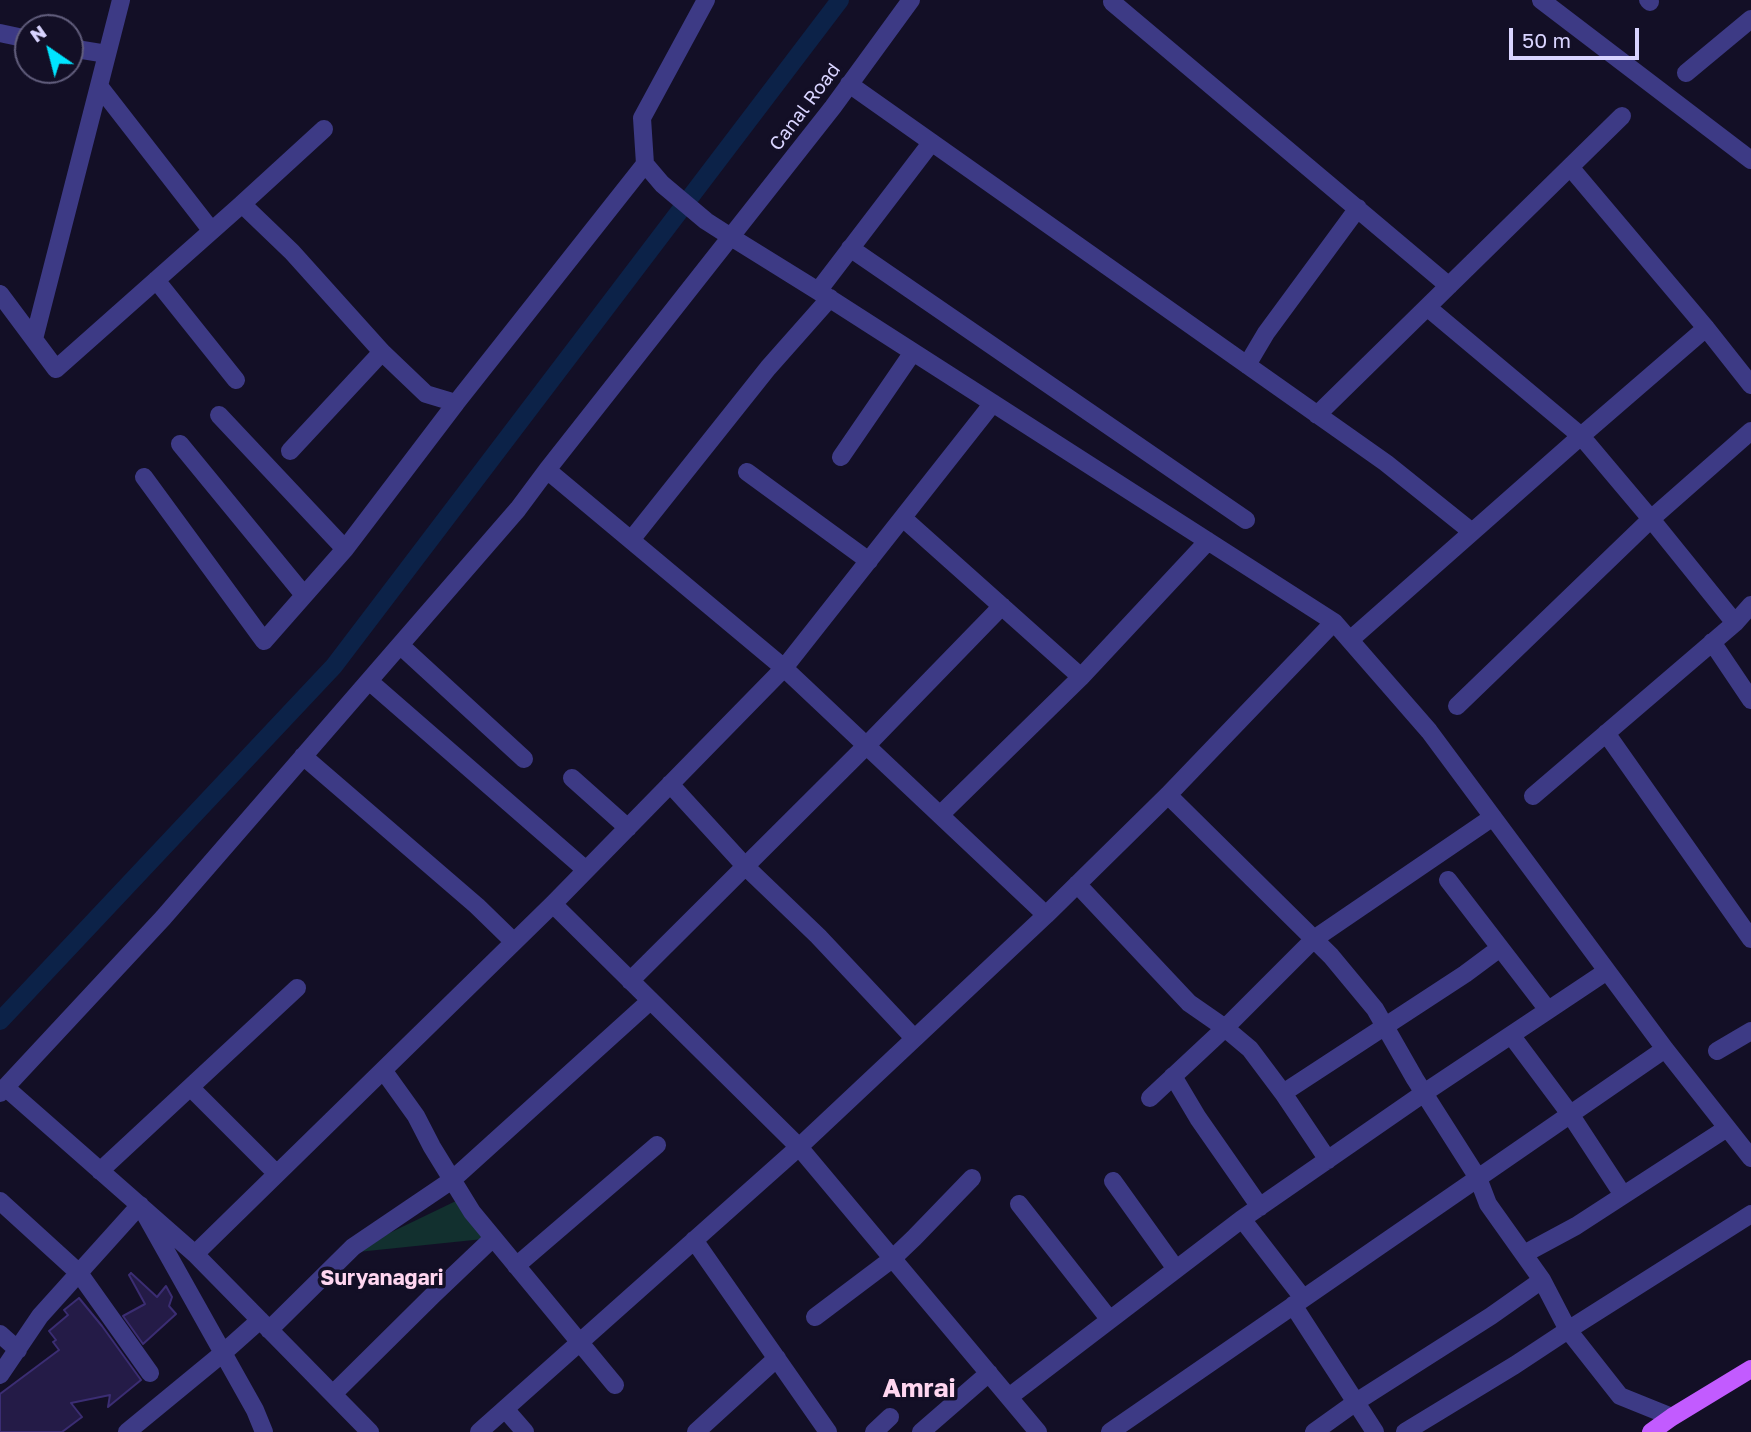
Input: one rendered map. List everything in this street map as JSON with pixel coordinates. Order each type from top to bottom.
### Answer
[{"type":"main road","points":[[1651,1432],[1674,1424],[1751,1369]]},
{"type":"street","points":[[34,340],[121,0]]},
{"type":"street","points":[[706,0],[642,118],[645,164],[662,184],[706,221],[1334,622],[1429,731],[1665,1049],[1751,1158]]},
{"type":"street","name":"Canal Road","points":[[3,1090],[163,918],[518,509],[849,85],[911,0]]},
{"type":"street","points":[[1114,0],[1112,2],[1449,286]]},
{"type":"street","points":[[1541,0],[1751,160]]},
{"type":"street","points":[[1686,73],[1751,19]]},
{"type":"street","points":[[84,50],[107,54]]},
{"type":"street","points":[[849,85],[1386,463],[1472,532]]},
{"type":"street","points":[[99,86],[211,230]]},
{"type":"street","points":[[1317,415],[1622,116]]},
{"type":"street","points":[[0,295],[56,369],[324,129]]},
{"type":"street","points":[[631,540],[824,294],[850,248],[931,142]]},
{"type":"street","points":[[144,477],[264,641],[345,549],[456,403],[645,164]]},
{"type":"street","points":[[1570,167],[1751,385]]},
{"type":"street","points":[[242,204],[292,252],[382,352],[426,394],[456,403]]},
{"type":"street","points":[[1247,365],[1266,333],[1358,208]]},
{"type":"street","points":[[850,248],[1246,520]]},
{"type":"street","points":[[156,280],[236,380]]},
{"type":"street","points":[[1427,307],[1581,436],[1735,622]]},
{"type":"street","points":[[1350,640],[1706,328]]},
{"type":"street","points":[[290,451],[382,352]]},
{"type":"street","points":[[841,457],[913,352]]},
{"type":"street","points":[[195,1254],[514,943],[785,668],[993,403]]},
{"type":"street","points":[[219,415],[345,549]]},
{"type":"street","points":[[1457,706],[1651,519],[1751,431]]},
{"type":"street","points":[[180,444],[304,595]]},
{"type":"street","points":[[547,470],[785,668],[1046,915]]},
{"type":"street","points":[[747,472],[869,561]]},
{"type":"street","points":[[903,517],[1081,677]]},
{"type":"street","points":[[940,815],[1081,677],[1208,541]]},
{"type":"street","points":[[1533,796],[1735,622],[1751,605]]},
{"type":"street","points":[[630,981],[1002,606]]},
{"type":"street","points":[[479,1432],[799,1147],[1046,915],[1168,795],[1334,622]]},
{"type":"street","points":[[1712,642],[1751,700]]},
{"type":"street","points":[[401,646],[524,759]]},
{"type":"street","points":[[369,681],[586,870]]},
{"type":"street","points":[[1606,733],[1751,939]]},
{"type":"street","points":[[303,756],[477,906],[514,943]]},
{"type":"street","points":[[572,779],[628,828]]},
{"type":"street","points":[[670,784],[745,866],[818,936],[914,1038]]},
{"type":"street","points":[[1168,795],[1331,956],[1375,1009],[1478,1178],[1489,1204],[1542,1280],[1568,1330],[1620,1396],[1674,1424]]},
{"type":"street","points":[[1150,1098],[1314,939],[1493,817]]},
{"type":"street","points":[[1448,880],[1548,1010]]},
{"type":"street","points":[[1077,884],[1189,1003],[1250,1049],[1328,1160]]},
{"type":"street","points":[[553,904],[799,1147],[1038,1432]]},
{"type":"street","points":[[1283,1093],[1465,974],[1500,948]]},
{"type":"street","points":[[1009,1397],[1242,1219],[1607,971]]},
{"type":"street","points":[[100,1171],[297,988]]},
{"type":"street","points":[[133,1430],[223,1353],[264,1325],[353,1247],[452,1180],[650,1001]]},
{"type":"street","points":[[1717,1051],[1751,1031]]},
{"type":"street","points":[[1511,1035],[1570,1114],[1623,1195]]},
{"type":"street","points":[[1110,1432],[1665,1049]]},
{"type":"street","points":[[383,1070],[416,1116],[472,1212],[615,1385]]},
{"type":"street","points":[[1173,1076],[1198,1118],[1260,1207]]},
{"type":"street","points":[[191,1088],[276,1174]]},
{"type":"street","points":[[3,1090],[195,1254],[370,1432]]},
{"type":"street","points":[[1524,1254],[1576,1226],[1727,1128]]},
{"type":"street","points":[[516,1266],[657,1145]]},
{"type":"street","points":[[815,1317],[892,1259],[972,1178]]},
{"type":"street","points":[[1113,1181],[1176,1269]]},
{"type":"street","points":[[0,1200],[79,1273],[150,1373]]},
{"type":"street","points":[[1019,1204],[1110,1320]]},
{"type":"street","points":[[0,1375],[40,1316],[140,1206]]},
{"type":"street","points":[[140,1206],[255,1410],[264,1432]]},
{"type":"street","points":[[1405,1432],[1515,1366],[1751,1214]]},
{"type":"street","points":[[1242,1219],[1298,1302],[1375,1432]]},
{"type":"street","points":[[333,1394],[494,1238]]},
{"type":"street","points":[[694,1240],[828,1432]]},
{"type":"street","points":[[1314,1432],[1542,1280]]},
{"type":"street","points":[[0,1334],[18,1350]]},
{"type":"street","points":[[696,1432],[777,1357]]},
{"type":"street","points":[[921,1432],[989,1373]]},
{"type":"street","points":[[505,1409],[525,1432]]},
{"type":"street","points":[[874,1432],[890,1417]]},
{"type":"green space","points":[[458,1200],[493,1238],[348,1253]]},
{"type":"building","points":[[131,1273],[157,1297],[166,1286],[172,1297],[169,1306],[176,1314],[143,1344],[123,1316],[145,1304],[129,1275]]},
{"type":"building","points":[[79,1298],[141,1380],[108,1407],[110,1395],[71,1403],[82,1417],[62,1432],[0,1432],[0,1394],[59,1350],[49,1331],[68,1315],[64,1310]]},
{"type":"waterway","points":[[0,1021],[334,666],[840,0]]},
{"type":"district","name":"Suryanagari","points":[[382,1278]]},
{"type":"district","name":"Amrai","points":[[919,1389]]}]
